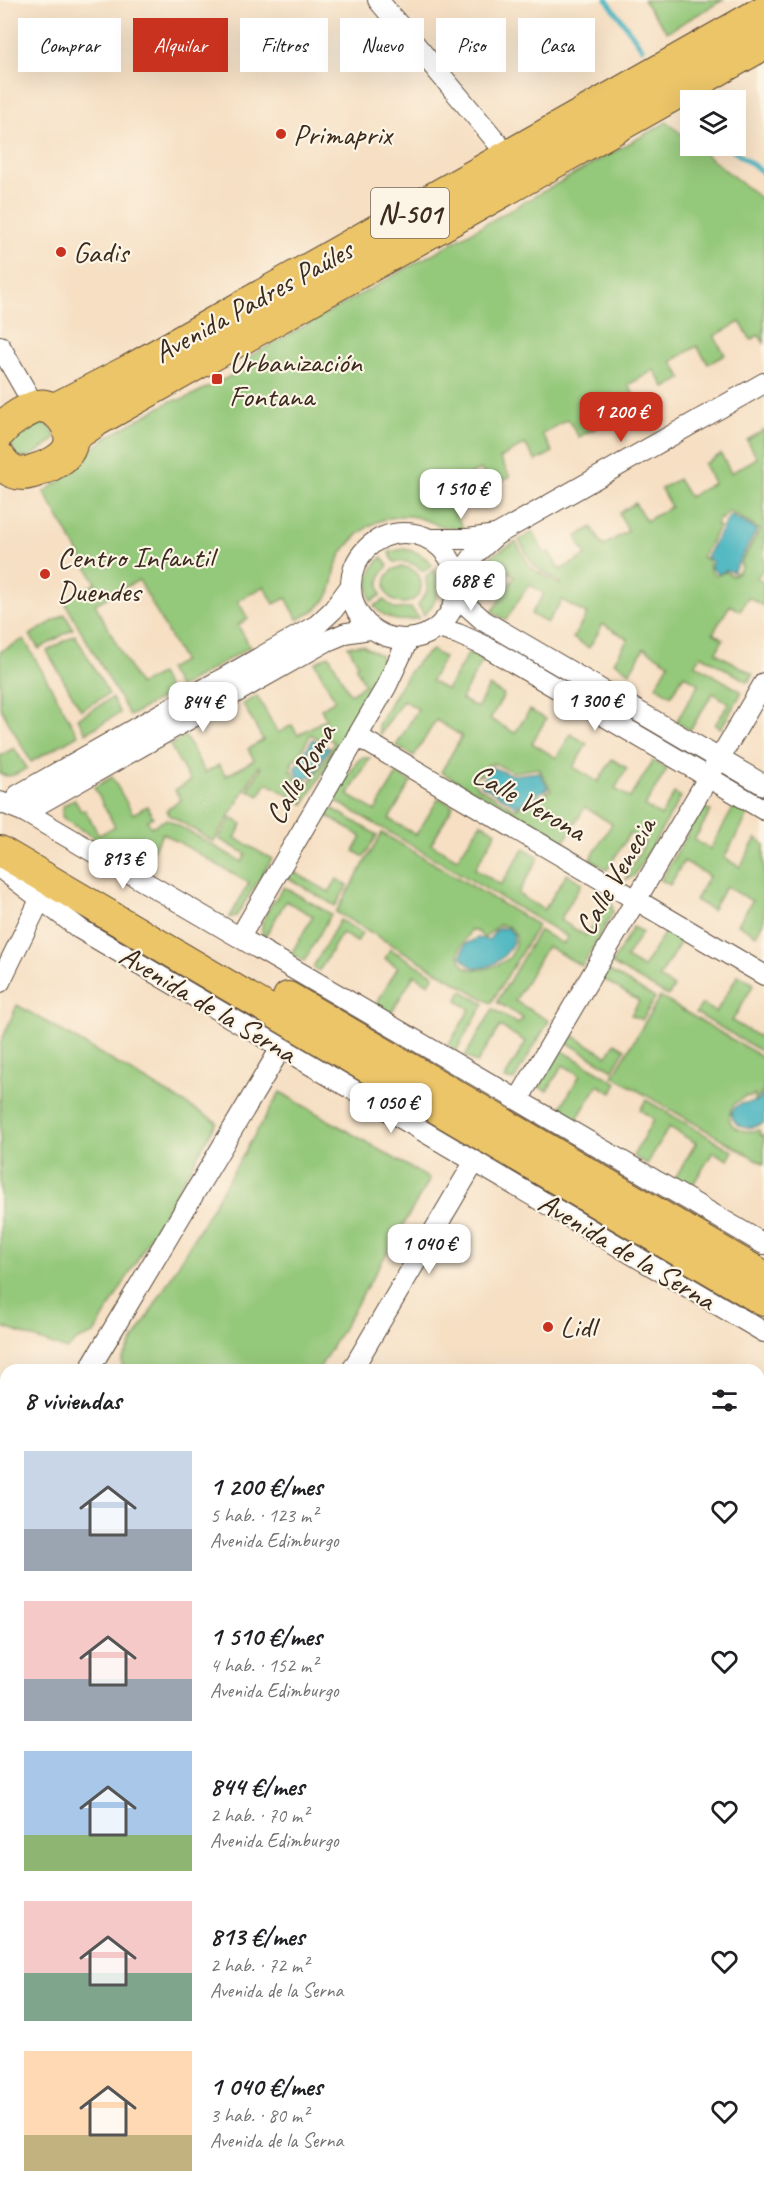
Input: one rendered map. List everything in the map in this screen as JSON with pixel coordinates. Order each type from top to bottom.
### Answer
[{"type":"highway","name":"Avenida Padres Paúles","points":[[45,408],[120,376],[764,12]]},
{"type":"highway","name":"Avenida Padres Paúles","points":[[71,437],[96,420],[764,44]]},
{"type":"highway","points":[[45,408],[64,420],[71,437]]},
{"type":"highway","name":"N-501","points":[[0,430],[10,421],[45,408]]},
{"type":"highway","name":"N-501","points":[[4,469],[27,474],[49,464],[67,452],[71,437]]},
{"type":"main road","name":"Avenida de la Serna","points":[[9,812],[764,1276]]},
{"type":"main road","name":"Avenida de la Serna","points":[[0,851],[764,1301]]},
{"type":"street","points":[[378,0],[497,142],[506,159]]},
{"type":"street","points":[[0,346],[45,408]]},
{"type":"street","points":[[496,535],[468,539],[429,539],[414,534],[397,533],[381,538],[364,550],[354,567],[351,587],[356,610],[371,629],[389,638],[408,640],[424,636],[438,628],[450,613],[457,587],[476,554],[496,535],[764,383]]},
{"type":"street","points":[[429,539],[448,555],[457,587],[484,621],[720,757],[764,785]]},
{"type":"street","points":[[9,812],[18,795],[317,625],[333,610],[351,587]]},
{"type":"street","points":[[438,628],[485,646],[764,810]]},
{"type":"street","points":[[9,812],[327,641],[346,633],[371,629]]},
{"type":"street","name":"Calle Roma","points":[[240,937],[397,666],[408,640]]},
{"type":"street","name":"Calle Venecia","points":[[518,1100],[764,683]]},
{"type":"street","name":"Calle Verona","points":[[357,736],[764,975]]},
{"type":"street","points":[[9,812],[240,937],[764,1244]]},
{"type":"street","name":"Avenida de la Serna","points":[[0,868],[80,929],[764,1332]]},
{"type":"street","points":[[0,982],[40,900]]},
{"type":"street","points":[[93,1363],[281,1048]]},
{"type":"street","points":[[356,1364],[475,1161]]},
{"type":"green space","points":[[643,0],[723,0],[667,32]]},
{"type":"green space","points":[[667,122],[680,133],[680,156],[708,156],[764,201],[764,343],[759,335],[751,340],[740,322],[714,336],[725,355],[708,364],[697,346],[672,361],[682,379],[665,388],[654,370],[628,385],[639,403],[622,413],[611,395],[585,409],[596,428],[579,437],[568,419],[542,434],[553,452],[536,461],[525,444],[500,458],[510,477],[491,487],[481,469],[455,483],[465,502],[453,509],[463,528],[444,527],[411,516],[387,519],[372,524],[359,534],[342,553],[338,560],[331,590],[324,602],[298,620],[286,598],[274,604],[264,586],[238,601],[248,619],[238,625],[250,647],[179,688],[168,669],[183,661],[139,580],[95,604],[139,685],[160,674],[170,693],[130,716],[64,601],[96,583],[44,492],[76,470],[86,454],[109,436],[171,401],[184,399],[241,371],[247,358]]},
{"type":"green space","points":[[39,422],[47,423],[55,436],[54,440],[30,457],[18,457],[12,446],[15,438]]},
{"type":"green space","points":[[764,430],[764,567],[757,578],[764,583],[764,606],[748,597],[740,611],[730,605],[713,633],[723,639],[716,653],[753,674],[748,682],[701,655],[695,664],[742,692],[721,728],[715,725],[729,703],[713,693],[690,730],[676,722],[699,684],[684,675],[671,696],[656,686],[669,663],[644,648],[630,672],[614,662],[628,639],[603,624],[589,648],[573,638],[587,614],[562,600],[547,623],[531,614],[544,594],[529,584],[506,620],[492,612],[515,576],[500,566],[485,588],[480,585],[474,596],[471,586],[476,569],[490,556],[516,542],[531,568],[560,585],[560,582],[534,566],[519,540],[533,532],[545,554],[549,552],[560,570],[586,556],[576,537],[592,527],[603,546],[628,531],[619,513],[635,503],[646,521],[671,507],[661,489],[678,479],[689,497],[714,483],[704,464],[721,454],[731,473],[757,458],[747,440]],"holes":[[[729,511],[760,530],[740,564],[742,566],[738,573],[736,572],[733,576],[726,572],[715,575],[710,570],[709,561],[702,557],[719,527],[716,525],[720,518],[722,519]]]},
{"type":"green space","points":[[404,549],[419,554],[432,565],[423,571],[410,563],[394,562],[389,552]]},
{"type":"green space","points":[[382,557],[388,566],[380,579],[381,595],[371,601],[369,577]]},
{"type":"green space","points":[[403,567],[416,572],[421,585],[416,598],[403,603],[390,598],[385,585],[390,572]]},
{"type":"green space","points":[[435,569],[438,582],[437,594],[433,605],[424,615],[418,605],[427,591],[426,576]]},
{"type":"green space","points":[[384,600],[395,609],[411,608],[419,618],[394,620],[389,618],[374,606]]},
{"type":"green space","points":[[65,614],[73,629],[39,649],[30,635]]},
{"type":"green space","points":[[75,635],[109,694],[81,710],[47,651]]},
{"type":"green space","points":[[24,639],[78,735],[31,762],[0,707],[0,652]]},
{"type":"green space","points":[[362,645],[380,655],[383,664],[382,673],[304,804],[267,783],[259,796],[248,790],[261,768],[259,766],[214,842],[168,814],[167,809],[181,800],[175,790],[190,781],[170,745],[185,736],[205,773],[219,765],[226,776],[254,760],[248,749],[263,740],[243,704],[257,696],[278,733],[292,725],[298,735],[326,719],[321,709],[335,700],[315,663],[329,655],[350,694],[365,685],[355,666],[358,664],[348,646]],"holes":[[[311,734],[324,742],[327,738],[334,742],[331,751],[310,783],[308,779],[304,782],[298,781],[294,777],[294,771],[289,771],[293,765],[291,764],[295,758],[297,759]]]},
{"type":"green space","points":[[432,650],[444,658],[431,681],[447,690],[469,652],[483,660],[461,699],[477,708],[489,686],[504,695],[490,719],[515,733],[530,710],[546,719],[532,743],[556,758],[571,734],[587,744],[573,767],[598,782],[612,759],[627,768],[615,789],[630,798],[653,761],[667,769],[645,806],[661,816],[674,793],[681,797],[634,876],[625,880],[645,842],[630,833],[607,870],[590,859],[612,824],[585,807],[563,843],[441,772],[462,736],[436,720],[414,756],[396,746],[418,709],[403,700],[380,735],[378,725],[401,684],[423,657]],"holes":[[[493,763],[513,772],[539,768],[551,790],[546,792],[547,795],[540,796],[515,809],[473,782],[477,774],[481,776],[488,764]]]},
{"type":"green space","points":[[112,698],[120,713],[86,733],[78,718]]},
{"type":"green space","points":[[14,748],[27,768],[11,776],[0,774],[0,756]]},
{"type":"green space","points":[[361,758],[370,758],[348,795],[375,811],[397,774],[411,782],[389,819],[416,835],[439,798],[453,806],[431,844],[457,859],[481,823],[496,832],[475,869],[501,885],[524,848],[539,857],[518,894],[544,910],[567,874],[582,883],[560,920],[586,936],[610,900],[612,902],[613,912],[582,966],[547,946],[515,1001],[549,1021],[514,1080],[504,1079],[526,1042],[500,1026],[477,1063],[465,1056],[493,1009],[518,1024],[523,1018],[497,1002],[539,930],[563,944],[568,937],[334,800]]},
{"type":"green space","points":[[112,777],[133,814],[147,806],[153,817],[147,820],[151,827],[167,819],[242,862],[246,854],[219,839],[231,818],[242,824],[235,838],[272,859],[236,916],[229,918],[249,883],[163,833],[143,867],[65,820],[62,816],[63,806],[74,799],[81,811],[85,810],[99,835],[115,827],[94,787]]},
{"type":"green space","points":[[330,807],[377,835],[364,857],[354,851],[362,837],[326,815]]},
{"type":"green space","points":[[703,807],[711,811],[694,840],[710,849],[734,807],[748,815],[724,858],[740,867],[756,838],[764,844],[764,920],[756,935],[738,924],[752,901],[726,886],[712,910],[695,900],[709,876],[684,861],[670,885],[661,880]]},
{"type":"green space","points":[[382,833],[538,925],[491,1003],[336,912]],"holes":[[[499,925],[508,926],[516,937],[514,949],[509,958],[488,968],[476,970],[465,967],[459,951],[470,930],[478,932],[484,938]]]},
{"type":"green space","points":[[292,871],[329,892],[337,879],[348,885],[335,906],[288,878]]},
{"type":"green space","points":[[284,887],[331,914],[304,961],[291,954],[313,916],[286,901],[264,938],[262,932],[267,911]]},
{"type":"green space","points":[[340,920],[362,933],[357,942],[342,933],[319,971],[313,967]]},
{"type":"green space","points":[[633,927],[642,932],[626,958],[643,968],[665,932],[681,941],[659,978],[674,987],[668,996],[612,964]]},
{"type":"green space","points":[[390,949],[434,975],[429,984],[414,975],[391,1013],[376,1004],[398,967],[385,959]]},
{"type":"green space","points":[[608,970],[655,998],[642,1020],[631,1015],[639,1001],[603,979]]},
{"type":"green space","points":[[738,975],[754,984],[732,1021],[759,1037],[764,1029],[764,1053],[696,1013],[702,1004],[716,1012]]},
{"type":"green space","points":[[462,991],[484,1004],[456,1051],[448,1046],[470,1009],[457,1001]]},
{"type":"green space","points":[[660,997],[764,1058],[764,1089],[756,1100],[754,1100],[755,1095],[746,1096],[734,1104],[730,1118],[734,1127],[745,1131],[759,1130],[761,1136],[764,1135],[764,1164],[613,1076]]},
{"type":"green space","points":[[17,1005],[217,1122],[94,1334],[76,1341],[67,1350],[0,1326],[0,1044]]},
{"type":"green space","points":[[570,1034],[607,1056],[615,1043],[625,1049],[613,1070],[566,1042]]},
{"type":"green space","points":[[561,1050],[617,1083],[612,1093],[598,1085],[575,1122],[558,1112],[580,1075],[563,1065],[547,1091],[539,1087]]},
{"type":"green space","points":[[280,1092],[430,1179],[322,1364],[122,1364],[122,1360]]},
{"type":"green space","points":[[646,1100],[733,1151],[728,1160],[713,1152],[690,1189],[674,1180],[696,1143],[669,1127],[647,1164],[633,1156],[654,1119],[640,1110]]},
{"type":"water","points":[[730,515],[757,530],[733,572],[727,570],[719,574],[711,568],[712,561],[706,557]]},
{"type":"water","points":[[313,739],[329,748],[312,777],[301,780],[297,777],[295,768]]},
{"type":"water","points":[[490,767],[513,775],[539,772],[548,788],[517,806],[481,785]]},
{"type":"water","points":[[500,928],[508,928],[514,935],[506,953],[490,966],[483,968],[467,964],[461,956],[465,944],[478,938],[489,940]]},
{"type":"water","points":[[764,1093],[764,1123],[749,1128],[737,1124],[731,1114],[736,1106],[758,1101]]},
{"type":"waterway","points":[[607,0],[642,48]]},
{"type":"waterway","points":[[741,156],[764,173]]},
{"type":"place","name":"Primaprix","points":[[281,134]]},
{"type":"place","name":"Gadis","points":[[61,252]]},
{"type":"place","name":"Urbanización Fontana","points":[[217,379]]},
{"type":"place","name":"Centro Infantil Duendes","points":[[45,574]]},
{"type":"place","name":"Lidl","points":[[548,1327]]}]
